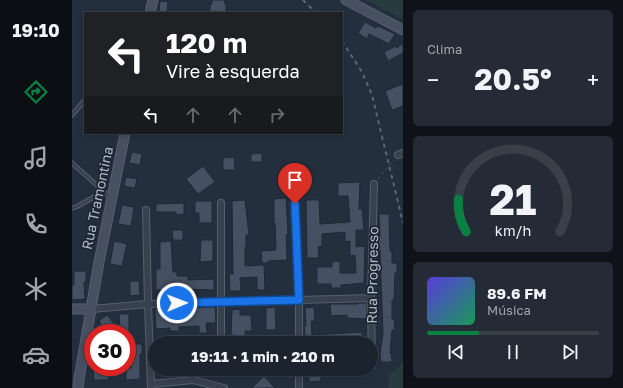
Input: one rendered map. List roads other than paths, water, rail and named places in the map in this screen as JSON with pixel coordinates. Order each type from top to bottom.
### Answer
[{"type":"street","points":[[150,12],[153,0]]},
{"type":"street","points":[[346,0],[403,30]]},
{"type":"street","name":"Rua Tramontina","points":[[78,388],[99,262],[125,134]]},
{"type":"street","name":"Rua Progresso","points":[[372,336],[374,184]]},
{"type":"street","points":[[221,203],[221,336]]},
{"type":"street","points":[[295,204],[299,336]]},
{"type":"street","points":[[146,210],[151,386],[193,380],[224,388]]},
{"type":"street","points":[[72,309],[92,309],[148,304],[371,298]]},
{"type":"street","points":[[299,376],[299,387]]},
{"type":"lane","points":[[72,115],[84,101]]},
{"type":"lane","points":[[72,163],[112,199]]},
{"type":"lane","points":[[72,208],[103,192]]},
{"type":"railway","points":[[303,0],[315,12]]},
{"type":"railway","points":[[343,43],[362,72],[372,95],[403,223]]}]
